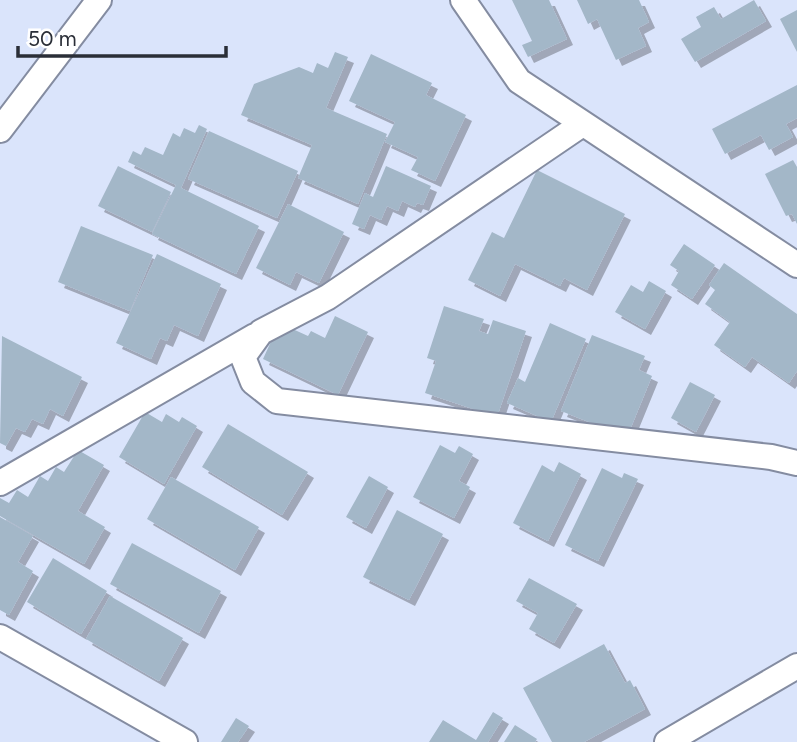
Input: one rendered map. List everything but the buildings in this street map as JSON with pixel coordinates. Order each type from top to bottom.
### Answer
[{"type":"street","points":[[0,130],[99,0]]},
{"type":"street","points":[[463,0],[519,81],[581,125],[797,265]]},
{"type":"street","points":[[0,483],[261,332],[328,297],[581,125]]},
{"type":"street","points":[[261,332],[243,357],[253,382],[277,401],[771,457],[797,463]]},
{"type":"street","points":[[0,637],[185,742]]},
{"type":"street","points":[[667,742],[797,666]]}]
